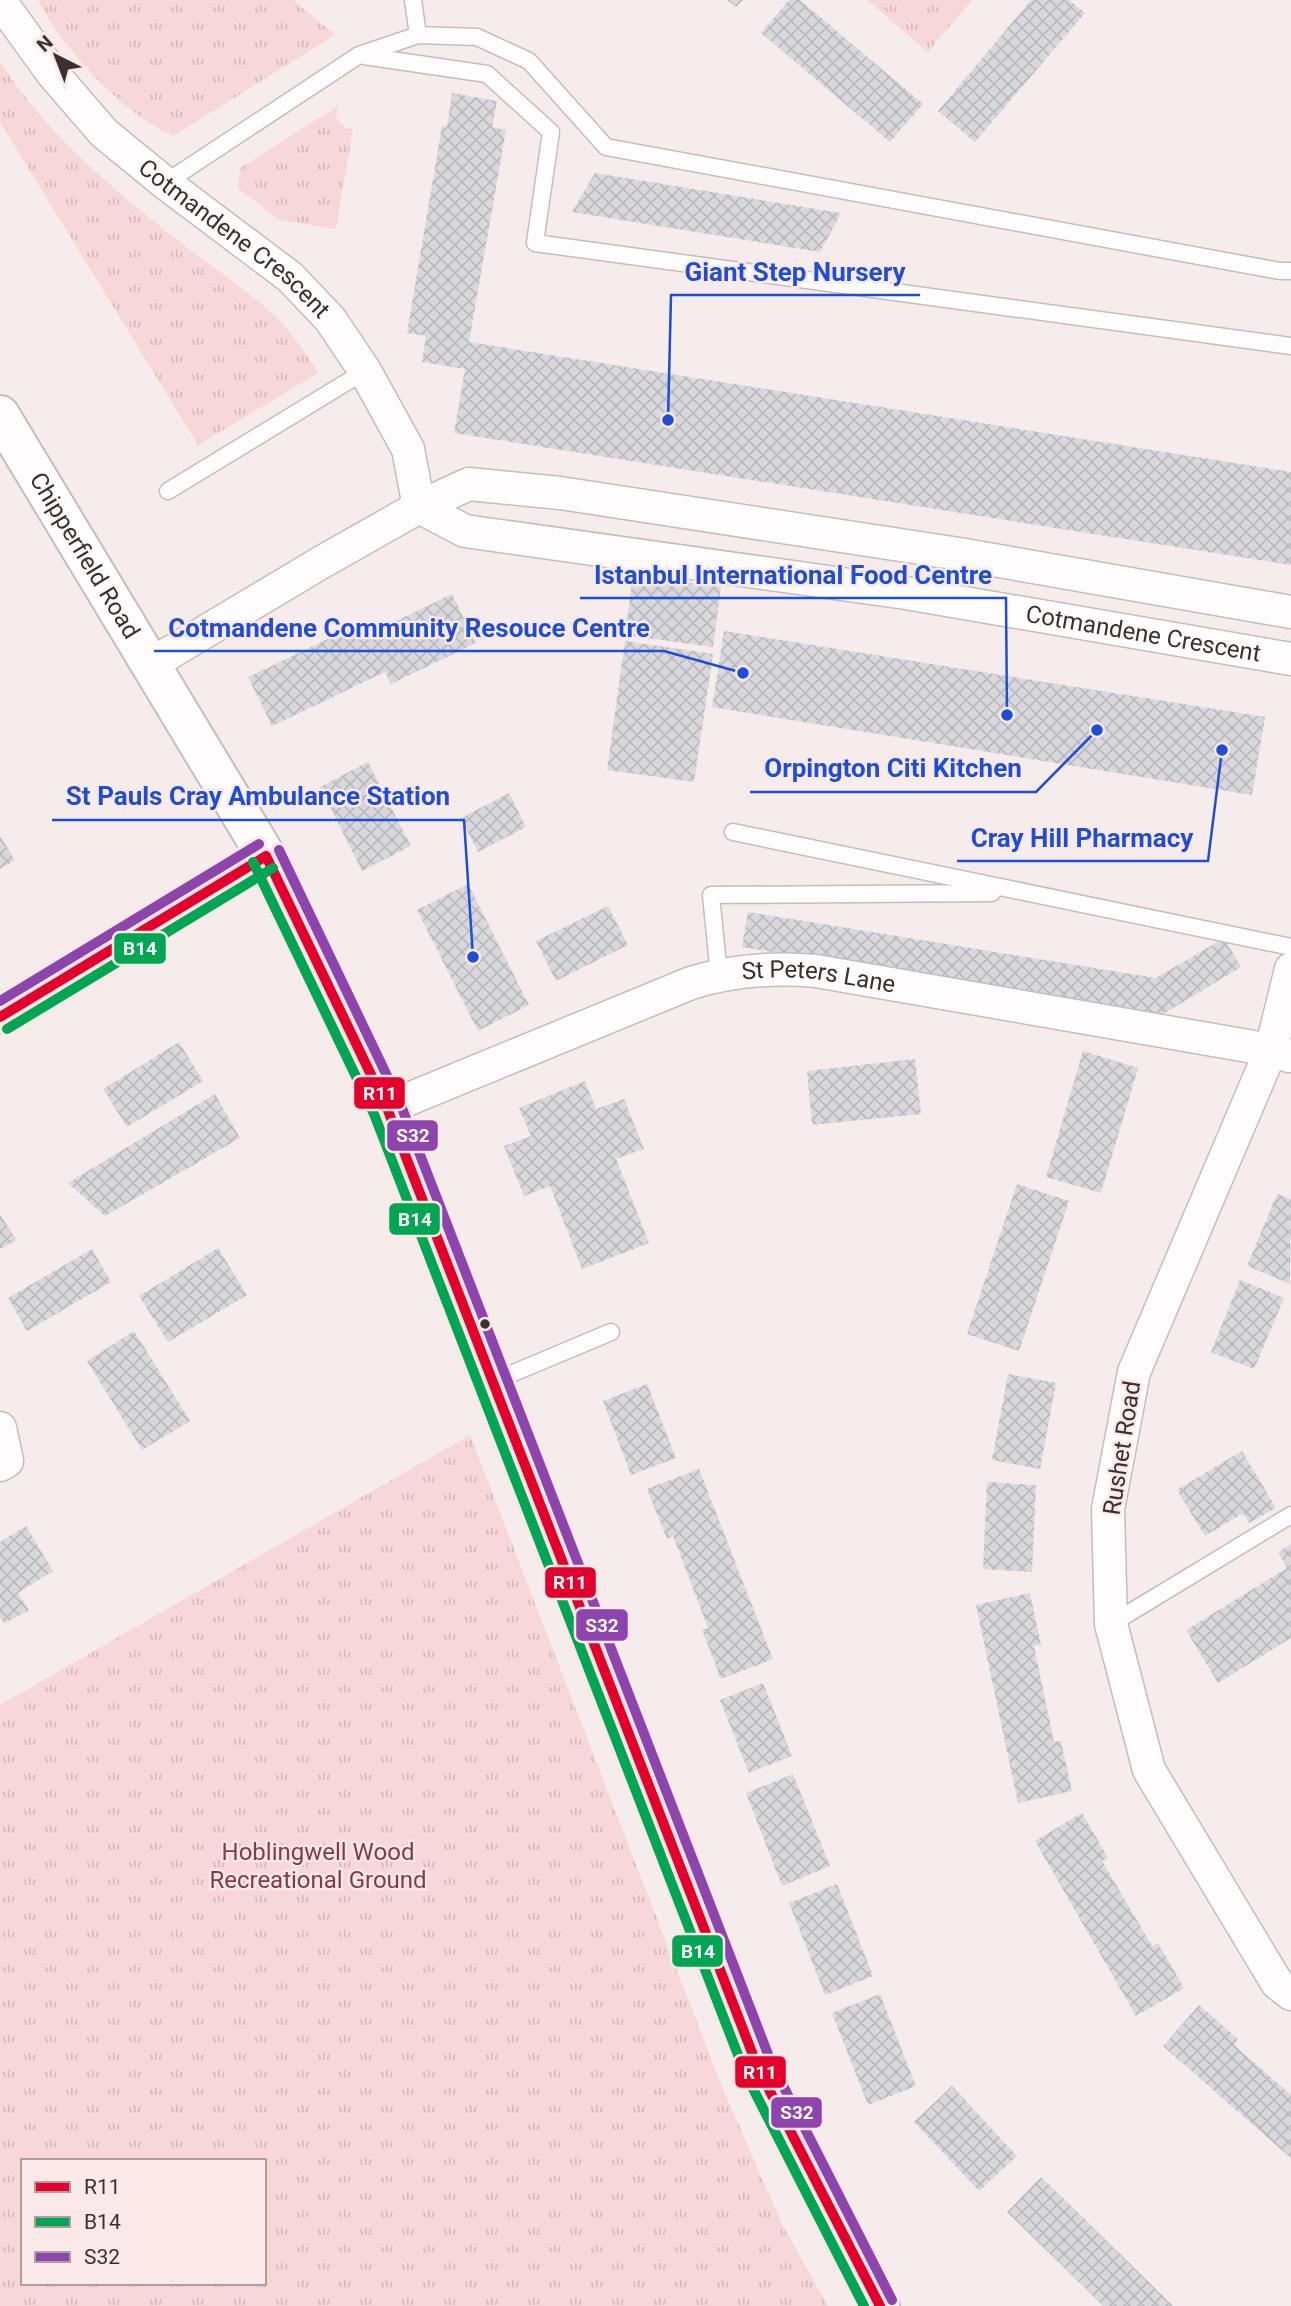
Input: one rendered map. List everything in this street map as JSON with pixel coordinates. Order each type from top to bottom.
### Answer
[{"type":"street","name":"Cotmandene Crescent","points":[[0,1],[53,74],[104,133],[165,183],[290,277],[330,319],[365,371],[408,449],[419,508]]},
{"type":"street","name":"Chipperfield Road","points":[[0,415],[266,856],[387,1108],[758,2068],[880,2306]]},
{"type":"street","name":"Cotmandene Crescent","points":[[151,664],[322,562],[468,484],[559,493],[959,554],[1291,612]]},
{"type":"street","name":"Cotmandene Crescent","points":[[419,508],[465,531],[906,593],[1291,659]]},
{"type":"street","points":[[0,1017],[266,856]]},
{"type":"street","name":"St Peters Lane","points":[[387,1108],[673,991],[719,975],[751,969],[816,971],[1281,1053]]},
{"type":"street","name":"Rushet Road","points":[[1286,1983],[1149,1770],[1111,1625],[1108,1509],[1133,1372],[1281,1053],[1291,969]]},
{"type":"street","points":[[0,1428],[7,1461],[0,1465]]},
{"type":"lane","points":[[413,0],[418,35]]},
{"type":"lane","points":[[165,183],[359,55],[418,35],[477,37],[528,61],[606,148],[1266,269],[1291,271]]},
{"type":"lane","points":[[359,55],[487,74],[551,132],[535,243],[1291,346]]},
{"type":"lane","points":[[168,491],[365,371]]},
{"type":"lane","points":[[733,832],[1291,947]]},
{"type":"lane","points":[[719,975],[711,895],[1024,892]]},
{"type":"lane","points":[[492,1382],[611,1332]]},
{"type":"lane","points":[[1111,1625],[1291,1515]]},
{"type":"green space","points":[[38,0],[293,0],[335,35],[173,136],[134,112],[96,78],[63,39]]},
{"type":"green space","points":[[867,0],[972,0],[928,52]]},
{"type":"green space","points":[[0,62],[41,116],[88,165],[166,231],[265,307],[294,338],[318,373],[198,445],[0,122]]},
{"type":"green space","points":[[338,106],[336,118],[345,128],[353,129],[336,229],[279,220],[238,188],[240,168]]},
{"type":"green space","name":"Hoblingwell Wood Recreational Ground","points":[[470,1435],[720,2082],[782,2224],[828,2306],[0,2306],[0,1705]]},
{"type":"building","points":[[727,0],[743,0],[736,7]]},
{"type":"building","points":[[789,0],[800,0],[923,104],[890,142],[761,33]]},
{"type":"building","points":[[1031,0],[1069,0],[1085,13],[975,142],[938,111]]},
{"type":"building","points":[[452,93],[497,101],[492,127],[506,130],[469,342],[1291,472],[1291,565],[454,433],[465,369],[422,362],[426,336],[407,333],[442,126],[447,127]]},
{"type":"building","points":[[595,173],[841,213],[820,252],[572,212]]},
{"type":"building","points":[[633,575],[721,587],[713,647],[625,635]]},
{"type":"building","points":[[452,594],[476,643],[391,684],[385,672],[272,726],[248,677],[361,623],[367,635]]},
{"type":"building","points":[[724,631],[1265,717],[1252,795],[712,707]]},
{"type":"building","points":[[625,641],[713,654],[694,782],[607,770]]},
{"type":"building","points":[[368,762],[411,846],[362,871],[320,787]]},
{"type":"building","points":[[509,793],[526,827],[478,852],[461,818]]},
{"type":"building","points":[[0,836],[15,860],[0,869]]},
{"type":"building","points":[[468,884],[529,1005],[478,1031],[417,910]]},
{"type":"building","points":[[608,906],[628,945],[556,981],[536,941]]},
{"type":"building","points":[[748,912],[1156,978],[1224,938],[1241,967],[1160,1016],[742,947]]},
{"type":"building","points":[[179,1042],[203,1081],[127,1127],[103,1089]]},
{"type":"building","points":[[1083,1051],[1138,1068],[1101,1193],[1046,1177]]},
{"type":"building","points":[[915,1059],[921,1114],[812,1125],[807,1071]]},
{"type":"building","points":[[585,1081],[596,1109],[624,1099],[644,1149],[616,1159],[649,1243],[582,1269],[550,1186],[524,1196],[504,1146],[531,1136],[519,1108]]},
{"type":"building","points":[[215,1094],[240,1138],[105,1216],[68,1183]]},
{"type":"building","points":[[1017,1184],[1069,1201],[1019,1351],[967,1334]]},
{"type":"building","points":[[1277,1194],[1291,1199],[1290,1284],[1247,1266]]},
{"type":"building","points":[[0,1215],[17,1240],[0,1249]]},
{"type":"building","points":[[218,1248],[247,1295],[168,1342],[139,1296]]},
{"type":"building","points":[[92,1249],[111,1282],[27,1331],[8,1298]]},
{"type":"building","points":[[1240,1280],[1284,1298],[1254,1369],[1211,1352]]},
{"type":"building","points":[[134,1331],[190,1421],[142,1450],[87,1361]]},
{"type":"building","points":[[1008,1374],[1056,1383],[1040,1469],[992,1460]]},
{"type":"building","points":[[647,1384],[676,1458],[631,1475],[603,1401]]},
{"type":"building","points":[[1242,1451],[1276,1508],[1249,1523],[1243,1513],[1205,1536],[1177,1490]]},
{"type":"building","points":[[699,1469],[773,1659],[721,1679],[702,1630],[708,1628],[673,1536],[667,1539],[647,1489]]},
{"type":"building","points":[[987,1482],[1036,1485],[1032,1572],[983,1569]]},
{"type":"building","points":[[26,1526],[53,1571],[18,1593],[29,1610],[4,1624],[0,1617],[0,1542]]},
{"type":"building","points":[[1291,1544],[1291,1638],[1218,1683],[1186,1630],[1287,1568],[1278,1552]]},
{"type":"building","points":[[1030,1593],[1041,1645],[1034,1646],[1054,1742],[1061,1741],[1072,1791],[1018,1803],[976,1605]]},
{"type":"building","points":[[763,1683],[792,1756],[749,1773],[720,1700]]},
{"type":"building","points":[[793,1774],[830,1866],[782,1886],[746,1793]]},
{"type":"building","points":[[1082,1813],[1108,1858],[1102,1861],[1152,1946],[1158,1943],[1184,1988],[1136,2016],[1035,1841]]},
{"type":"building","points":[[837,1884],[873,1976],[825,1995],[789,1903]]},
{"type":"building","points":[[880,1994],[916,2086],[868,2105],[832,2013]]},
{"type":"building","points":[[1199,2005],[1238,2039],[1234,2045],[1291,2095],[1291,2158],[1163,2046]]},
{"type":"building","points":[[952,2086],[1017,2156],[979,2191],[914,2122]]},
{"type":"building","points":[[1041,2177],[1173,2306],[1103,2306],[1007,2212]]},
{"type":"transit line","name":"S32","points":[[0,1001],[259,844]]},
{"type":"transit line","name":"S32","points":[[279,850],[400,1103],[771,2062],[892,2300]]},
{"type":"transit line","name":"R11","points":[[266,856],[387,1108],[758,2068],[880,2306]]},
{"type":"transit line","name":"R11","points":[[0,1017],[266,856]]},
{"type":"transit line","name":"B14","points":[[253,862],[374,1114],[745,2073],[864,2306]]},
{"type":"transit line","name":"B14","points":[[7,1029],[273,868]]},
{"type":"place","name":"Giant Step Nursery","points":[[668,420]]},
{"type":"place","name":"Cotmandene Community Resouce Centre","points":[[743,673]]},
{"type":"place","name":"Istanbul International Food Centre","points":[[1007,715]]},
{"type":"place","name":"Orpington Citi Kitchen","points":[[1097,730]]},
{"type":"place","name":"Cray Hill Pharmacy","points":[[1222,750]]},
{"type":"place","name":"St Pauls Cray Ambulance Station","points":[[473,957]]}]
